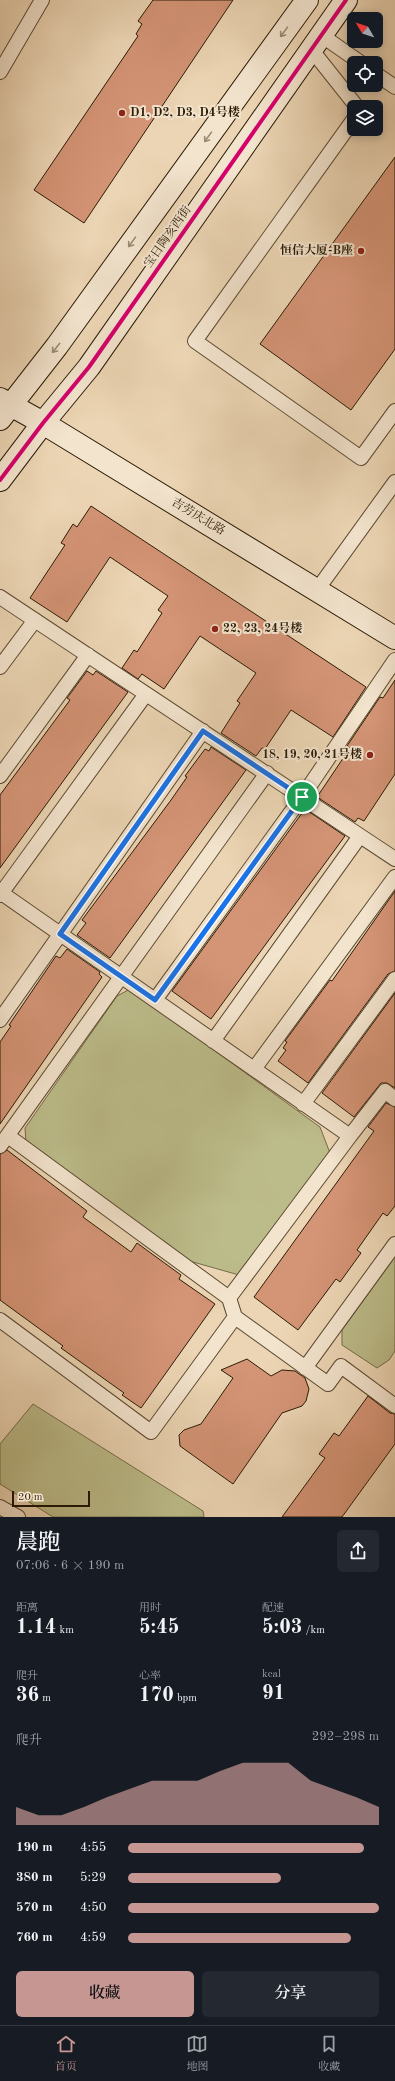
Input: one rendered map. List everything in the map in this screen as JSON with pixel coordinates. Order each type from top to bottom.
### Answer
[{"type":"street","points":[[3,408],[57,346],[307,0]]},
{"type":"street","name":"宝日陶亥西街","points":[[0,480],[43,423],[89,367],[346,0]]},
{"type":"street","name":"吉劳庆北路","points":[[3,408],[43,423],[395,638]]},
{"type":"lane","points":[[0,72],[42,0]]},
{"type":"lane","points":[[316,42],[347,56]]},
{"type":"lane","points":[[316,42],[353,100]]},
{"type":"lane","points":[[383,79],[395,87]]},
{"type":"lane","points":[[347,129],[195,341],[361,458],[395,411]]},
{"type":"lane","points":[[317,590],[395,482]]},
{"type":"lane","points":[[0,597],[395,859]]},
{"type":"lane","points":[[0,667],[34,620]]},
{"type":"lane","points":[[0,776],[88,655]]},
{"type":"lane","points":[[155,1000],[302,797],[395,660]]},
{"type":"lane","points":[[146,694],[0,894],[60,934],[350,1136]]},
{"type":"lane","points":[[0,1020],[203,731]]},
{"type":"lane","points":[[267,773],[4,1141],[230,1298],[235,1317],[328,1384],[341,1366],[395,1406]]},
{"type":"lane","points":[[213,1041],[360,836]]},
{"type":"lane","points":[[254,1069],[395,877]]},
{"type":"lane","points":[[304,1104],[395,979]]},
{"type":"lane","points":[[230,1298],[350,1136],[385,1092],[395,1097]]},
{"type":"lane","points":[[305,1368],[395,1244]]},
{"type":"lane","points":[[0,1320],[151,1432],[235,1317]]},
{"type":"lane","points":[[0,1507],[18,1517]]},
{"type":"green space","points":[[130,989],[320,1127],[330,1153],[239,1275],[186,1260],[26,1143],[25,1128],[117,996]]},
{"type":"green space","points":[[395,1257],[395,1351],[389,1360],[377,1368],[342,1345],[342,1330]]},
{"type":"green space","points":[[33,1404],[203,1511],[204,1517],[53,1517],[0,1484],[0,1444]]},
{"type":"building","name":"D1, D2, D3, D4号楼","points":[[153,0],[233,0],[84,223],[34,190],[138,36],[136,34],[142,24],[138,21]]},
{"type":"building","name":"恒信大厦-B座","points":[[395,157],[395,349],[351,410],[260,344]]},
{"type":"building","name":"22, 23, 24号楼","points":[[91,506],[366,687],[333,737],[291,710],[265,749],[262,748],[256,756],[221,733],[240,703],[237,701],[256,673],[200,636],[164,689],[142,674],[138,679],[122,668],[134,650],[137,652],[162,613],[158,610],[168,596],[110,557],[67,622],[30,598],[65,545],[61,543],[73,524],[77,527]]},
{"type":"building","points":[[87,671],[93,675],[96,671],[128,692],[0,868],[0,795],[70,700],[67,698]]},
{"type":"building","name":"18, 19, 20, 21号楼","points":[[395,680],[395,774],[364,821],[358,818],[355,822],[317,797],[350,748],[347,746],[380,697],[383,698]]},
{"type":"building","points":[[211,747],[246,770],[110,958],[77,935],[86,923],[82,920],[171,800],[187,777],[185,776],[205,749],[209,751]]},
{"type":"building","points":[[305,809],[345,836],[211,1019],[172,991]]},
{"type":"building","points":[[395,891],[395,971],[388,974],[308,1083],[278,1061],[286,1050],[283,1048],[287,1042],[285,1041],[330,980],[332,981]]},
{"type":"building","points":[[67,949],[100,972],[99,974],[102,977],[0,1124],[0,1042],[11,1026],[9,1025],[56,956],[60,958]]},
{"type":"building","points":[[395,993],[395,1088],[387,1083],[381,1083],[354,1117],[322,1093]]},
{"type":"building","points":[[386,1103],[395,1107],[395,1206],[387,1216],[383,1213],[357,1250],[361,1253],[340,1282],[336,1279],[298,1330],[254,1297],[374,1131],[368,1127]]},
{"type":"building","points":[[7,1150],[87,1211],[83,1217],[131,1252],[137,1243],[181,1275],[179,1279],[215,1304],[141,1408],[122,1395],[124,1393],[61,1348],[63,1346],[0,1300],[0,1154]]},
{"type":"building","points":[[247,1359],[271,1376],[282,1370],[295,1371],[305,1378],[309,1389],[306,1401],[302,1406],[282,1413],[233,1484],[180,1446],[179,1435],[184,1430],[201,1424],[233,1378],[221,1370]]},
{"type":"building","points":[[368,1396],[390,1413],[395,1414],[395,1444],[342,1517],[282,1517],[325,1458],[319,1454],[334,1433],[339,1436]]},
{"type":"cycle path","points":[[0,480],[43,423],[89,367],[346,0]]},
{"type":"place","name":"D1, D2, D3, D4号楼","points":[[122,113]]},
{"type":"place","name":"恒信大厦-B座","points":[[361,251]]},
{"type":"place","name":"22, 23, 24号楼","points":[[215,629]]},
{"type":"place","name":"18, 19, 20, 21号楼","points":[[370,755]]},
{"type":"route","points":[[203,731],[302,797],[155,1000],[60,934],[203,731]]}]
